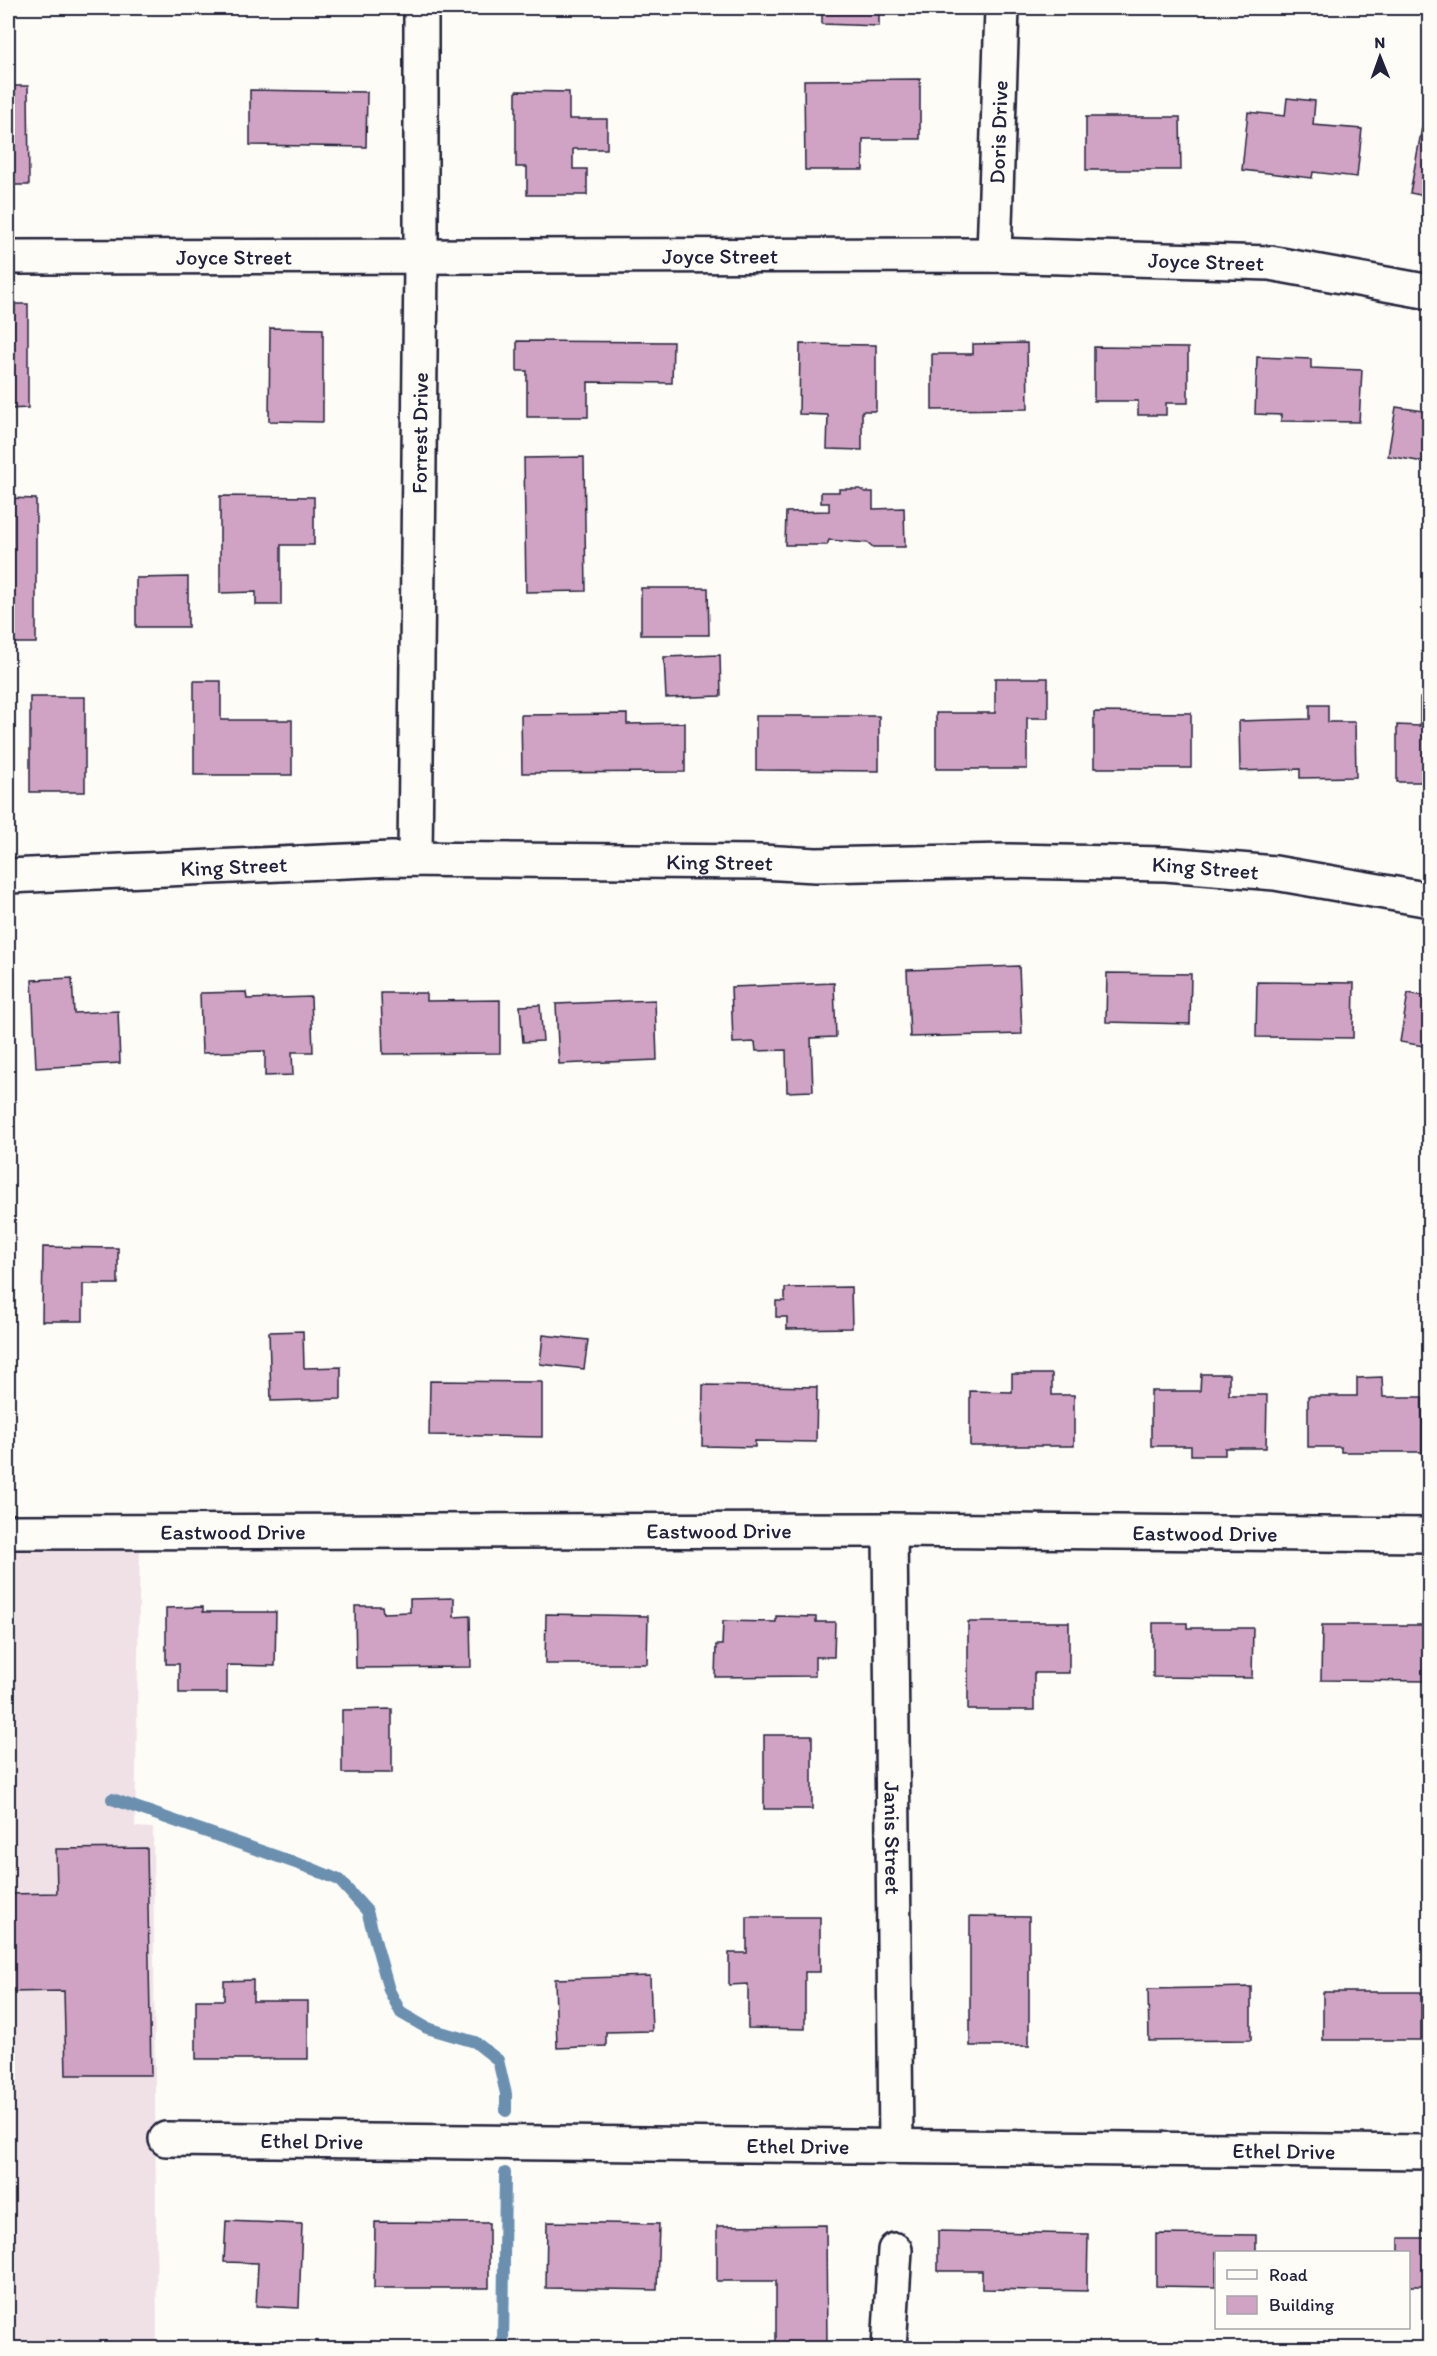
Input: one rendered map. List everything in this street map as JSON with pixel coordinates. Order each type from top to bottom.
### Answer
[{"type":"street","name":"Forrest Drive","points":[[415,859],[421,8]]},
{"type":"street","name":"Doris Drive","points":[[994,255],[1002,8]]},
{"type":"street","name":"Joyce Street","points":[[8,257],[421,258],[994,255],[1270,263],[1430,292]]},
{"type":"street","name":"King Street","points":[[8,876],[415,859],[761,862],[816,865],[1007,861],[1167,864],[1275,873],[1430,900]]},
{"type":"street","name":"Eastwood Drive","points":[[8,1532],[890,1530],[1430,1535]]},
{"type":"street","name":"Janis Street","points":[[890,1530],[896,2146]]},
{"type":"street","name":"Ethel Drive","points":[[166,2139],[1430,2152]]},
{"type":"street","points":[[889,2349],[895,2250]]},
{"type":"shaded area","points":[[140,1547],[135,1827],[153,1828],[157,2348],[8,2348],[8,1548]]},
{"type":"water","points":[[1424,622],[1429,622],[1429,684],[1424,685]]},
{"type":"building","points":[[822,8],[879,8],[879,26],[822,24]]},
{"type":"building","points":[[920,79],[920,139],[863,139],[863,170],[805,170],[804,80]]},
{"type":"building","points":[[8,86],[28,86],[29,185],[8,185]]},
{"type":"building","points":[[250,90],[367,92],[366,147],[250,145]]},
{"type":"building","points":[[516,91],[569,92],[569,119],[607,119],[607,149],[573,149],[573,169],[587,169],[587,195],[527,195],[527,167],[516,167]]},
{"type":"building","points":[[1287,98],[1315,101],[1313,125],[1362,129],[1357,177],[1313,172],[1312,178],[1242,170],[1248,112],[1285,116]]},
{"type":"building","points":[[1086,117],[1180,117],[1181,170],[1086,170]]},
{"type":"building","points":[[1422,127],[1430,128],[1430,197],[1410,193]]},
{"type":"building","points":[[8,304],[28,304],[28,408],[8,409]]},
{"type":"building","points":[[270,328],[323,329],[323,422],[269,421]]},
{"type":"building","points":[[517,341],[673,342],[672,383],[588,382],[588,417],[527,417],[527,371],[517,371]]},
{"type":"building","points":[[1027,343],[1028,409],[932,410],[932,354],[973,354],[973,344]]},
{"type":"building","points":[[800,344],[876,345],[876,411],[862,411],[862,450],[827,449],[828,415],[799,414]]},
{"type":"building","points":[[1094,347],[1188,348],[1188,403],[1166,403],[1166,415],[1138,415],[1138,401],[1094,401]]},
{"type":"building","points":[[1257,357],[1311,359],[1311,368],[1362,370],[1359,422],[1281,421],[1281,415],[1255,414]]},
{"type":"building","points":[[1396,407],[1430,412],[1430,463],[1388,456]]},
{"type":"building","points":[[584,457],[586,591],[526,592],[524,458]]},
{"type":"building","points":[[839,489],[860,489],[873,492],[873,509],[904,508],[905,547],[873,547],[868,543],[829,540],[827,545],[785,545],[786,512],[829,511],[829,503],[821,503],[821,492],[839,492]]},
{"type":"building","points":[[220,496],[314,497],[314,545],[281,545],[281,605],[256,605],[256,592],[220,593]]},
{"type":"building","points":[[8,498],[36,499],[36,643],[8,643]]},
{"type":"building","points":[[188,577],[188,627],[136,627],[136,578]]},
{"type":"building","points":[[641,588],[708,588],[709,635],[641,635]]},
{"type":"building","points":[[720,655],[721,696],[666,698],[664,657]]},
{"type":"building","points":[[995,678],[1048,678],[1048,718],[1027,718],[1027,769],[936,769],[936,713],[995,713]]},
{"type":"building","points":[[194,681],[221,681],[221,720],[292,720],[292,775],[194,775]]},
{"type":"building","points":[[30,697],[85,697],[85,792],[30,792]]},
{"type":"building","points":[[1420,698],[1430,698],[1430,782],[1397,782],[1397,725],[1420,726]]},
{"type":"building","points":[[1310,705],[1328,705],[1328,722],[1355,722],[1356,777],[1300,778],[1300,769],[1240,771],[1239,721],[1310,719]]},
{"type":"building","points":[[1094,712],[1191,713],[1191,768],[1094,768]]},
{"type":"building","points":[[627,714],[627,724],[685,723],[685,772],[522,773],[521,715]]},
{"type":"building","points":[[756,716],[879,716],[879,771],[756,770]]},
{"type":"building","points":[[1019,966],[1022,1034],[910,1037],[907,970]]},
{"type":"building","points":[[1107,973],[1191,974],[1190,1024],[1106,1022]]},
{"type":"building","points":[[72,978],[74,1013],[118,1011],[120,1063],[36,1068],[32,980]]},
{"type":"building","points":[[1257,982],[1354,983],[1353,1038],[1256,1037]]},
{"type":"building","points":[[834,983],[836,1037],[811,1038],[813,1091],[787,1092],[786,1050],[756,1051],[755,1042],[733,1043],[731,987]]},
{"type":"building","points":[[246,992],[247,999],[311,997],[313,1052],[292,1052],[293,1075],[265,1076],[265,1051],[202,1053],[200,993]]},
{"type":"building","points":[[381,993],[426,993],[426,1001],[500,1000],[500,1053],[383,1054]]},
{"type":"building","points":[[1408,993],[1430,997],[1430,1047],[1400,1042]]},
{"type":"building","points":[[655,1000],[657,1060],[559,1064],[556,1004]]},
{"type":"building","points":[[540,1005],[543,1041],[523,1042],[520,1006]]},
{"type":"building","points":[[43,1247],[118,1248],[118,1284],[83,1284],[83,1321],[42,1321]]},
{"type":"building","points":[[851,1287],[852,1328],[787,1329],[787,1317],[776,1317],[776,1301],[785,1301],[785,1288]]},
{"type":"building","points":[[303,1331],[304,1368],[341,1367],[341,1399],[271,1401],[269,1332]]},
{"type":"building","points":[[543,1335],[588,1340],[584,1369],[540,1364]]},
{"type":"building","points":[[1012,1374],[1052,1374],[1052,1395],[1074,1395],[1074,1446],[970,1446],[970,1391],[1012,1392]]},
{"type":"building","points":[[1201,1374],[1229,1374],[1229,1395],[1267,1395],[1266,1448],[1225,1448],[1225,1455],[1191,1455],[1191,1446],[1151,1446],[1151,1391],[1200,1391]]},
{"type":"building","points":[[1382,1377],[1383,1397],[1422,1397],[1422,1452],[1341,1452],[1341,1447],[1308,1447],[1308,1396],[1357,1396],[1357,1378]]},
{"type":"building","points":[[430,1381],[542,1382],[542,1437],[429,1435]]},
{"type":"building","points":[[703,1385],[817,1387],[816,1442],[755,1441],[755,1447],[702,1446]]},
{"type":"building","points":[[454,1598],[454,1617],[470,1616],[471,1667],[356,1668],[355,1606],[382,1606],[383,1613],[410,1612],[410,1599]]},
{"type":"building","points":[[203,1607],[203,1612],[276,1612],[275,1666],[227,1665],[227,1693],[179,1693],[179,1664],[166,1664],[166,1608]]},
{"type":"building","points":[[546,1614],[648,1616],[647,1664],[545,1664]]},
{"type":"building","points":[[776,1616],[816,1617],[816,1622],[835,1622],[834,1657],[815,1657],[815,1676],[715,1677],[716,1645],[722,1645],[723,1621],[776,1622]]},
{"type":"building","points":[[968,1622],[1069,1622],[1069,1673],[1034,1673],[1034,1710],[968,1710]]},
{"type":"building","points":[[1153,1623],[1187,1623],[1187,1628],[1253,1628],[1252,1678],[1153,1677]]},
{"type":"building","points":[[1322,1625],[1430,1625],[1430,1681],[1321,1680]]},
{"type":"building","points":[[392,1709],[392,1773],[342,1773],[342,1710]]},
{"type":"building","points":[[764,1735],[812,1735],[812,1809],[764,1809]]},
{"type":"building","points":[[147,1848],[151,2075],[66,2075],[64,1991],[8,1992],[8,1894],[57,1893],[56,1849]]},
{"type":"building","points":[[970,1916],[1029,1917],[1029,2046],[970,2046]]},
{"type":"building","points":[[747,1917],[820,1917],[820,1972],[805,1972],[805,2029],[748,2028],[748,1984],[729,1985],[729,1953],[747,1953]]},
{"type":"building","points":[[650,1976],[652,2031],[606,2032],[606,2046],[557,2048],[555,1979]]},
{"type":"building","points":[[253,1980],[253,2001],[308,2001],[308,2059],[196,2059],[196,2000],[224,2000],[224,1981]]},
{"type":"building","points":[[1251,1987],[1251,2040],[1149,2041],[1148,1989]]},
{"type":"building","points":[[1323,1992],[1421,1992],[1421,2040],[1323,2040]]},
{"type":"building","points":[[226,2221],[302,2224],[299,2308],[256,2306],[258,2263],[224,2262]]},
{"type":"building","points":[[375,2222],[489,2223],[489,2288],[374,2288]]},
{"type":"building","points":[[547,2222],[659,2224],[657,2290],[546,2288]]},
{"type":"building","points":[[826,2225],[827,2348],[776,2348],[776,2281],[717,2281],[717,2226]]},
{"type":"building","points":[[938,2231],[1088,2234],[1087,2291],[982,2289],[982,2271],[938,2271]]},
{"type":"building","points":[[1156,2234],[1256,2235],[1256,2251],[1215,2251],[1215,2287],[1156,2286]]},
{"type":"building","points":[[1399,2238],[1430,2238],[1430,2286],[1410,2286],[1410,2251],[1399,2251]]},
{"type":"waterway","points":[[112,1799],[339,1880],[367,1911],[389,1990],[401,2013],[427,2028],[475,2042],[498,2060],[506,2094],[506,2111]]},
{"type":"waterway","points":[[503,2348],[505,2173]]}]
